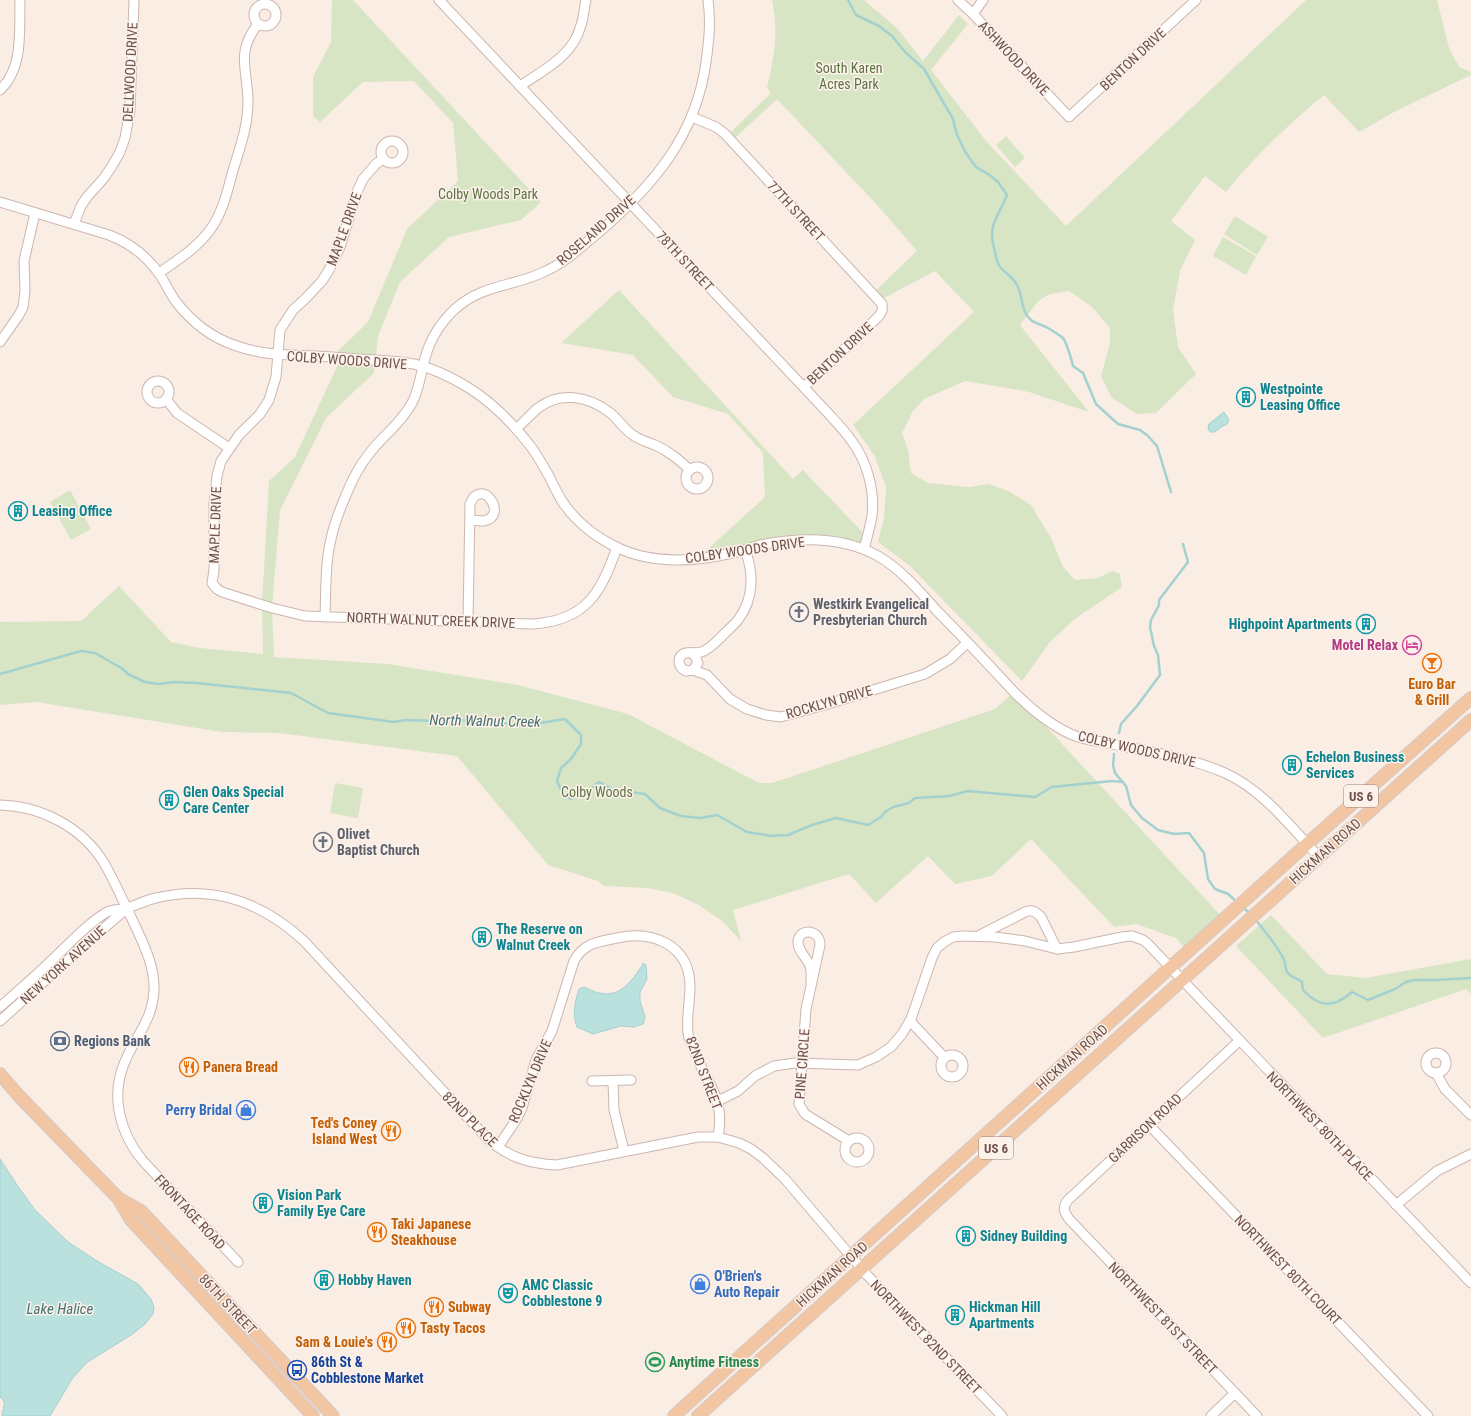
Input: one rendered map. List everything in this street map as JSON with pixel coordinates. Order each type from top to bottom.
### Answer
[{"type":"main road","name":"HICKMAN ROAD","points":[[674,1416],[1307,844],[1471,698]]},
{"type":"main road","name":"HICKMAN ROAD","points":[[698,1416],[1471,720]]},
{"type":"main road","name":"86TH STREET","points":[[0,1074],[19,1096],[118,1198],[131,1220],[313,1416]]},
{"type":"main road","name":"86TH STREET","points":[[118,1198],[141,1211],[333,1416]]},
{"type":"street","points":[[0,90],[10,78],[18,58],[20,0]]},
{"type":"street","name":"DELLWOOD DRIVE","points":[[74,224],[80,206],[86,196],[104,178],[112,166],[120,152],[125,138],[130,110],[134,0]]},
{"type":"street","name":"78TH STREET","points":[[439,0],[804,387],[852,440],[863,459],[870,480],[873,502],[872,517],[864,549]]},
{"type":"street","points":[[520,86],[567,52],[575,40],[581,26],[586,0]]},
{"type":"street","name":"ROSELAND DRIVE","points":[[325,617],[328,558],[330,540],[335,521],[352,480],[360,466],[380,441],[402,419],[413,402],[426,356],[434,335],[453,310],[475,294],[497,286],[530,278],[562,263],[612,221],[659,172],[673,154],[692,117],[699,98],[708,53],[710,30],[708,0]]},
{"type":"street","name":"ASHWOOD DRIVE","points":[[958,0],[973,14],[1069,117]]},
{"type":"street","points":[[973,14],[983,0]]},
{"type":"street","name":"BENTON DRIVE","points":[[1069,117],[1196,0]]},
{"type":"street","points":[[159,274],[195,247],[210,231],[222,207],[244,135],[247,119],[248,103],[243,61],[244,47],[250,33],[258,24]]},
{"type":"street","name":"77TH STREET","points":[[692,117],[716,127],[725,134],[877,298],[882,304],[883,309],[877,318]]},
{"type":"street","name":"MAPLE DRIVE","points":[[212,583],[214,570],[214,504],[217,476],[221,461],[229,448],[249,423],[260,414],[268,400],[276,377],[280,330],[293,310],[330,270],[340,247],[363,179],[376,164],[383,159]]},
{"type":"street","name":"COLBY WOODS DRIVE","points":[[0,202],[118,239],[136,249],[150,262],[176,302],[186,313],[207,332],[231,344],[245,349],[278,355],[332,357],[409,363],[447,376],[468,387],[487,401],[516,429],[532,448],[548,473],[561,500],[576,518],[598,536],[617,548],[637,555],[665,560],[697,559],[728,554],[760,545],[796,540],[823,540],[864,549],[888,562],[900,572],[1033,710],[1054,724],[1078,737],[1187,760],[1226,773],[1239,780],[1260,796],[1319,857]]},
{"type":"street","points":[[0,342],[16,320],[22,307],[25,291],[24,261],[35,213]]},
{"type":"street","name":"BENTON DRIVE","points":[[804,387],[877,318]]},
{"type":"street","points":[[516,429],[539,408],[548,402],[564,397],[586,399],[596,403],[610,413],[633,435],[672,454],[690,470]]},
{"type":"street","points":[[166,399],[178,413],[229,448]]},
{"type":"street","points":[[468,622],[470,520]]},
{"type":"street","name":"NORTH WALNUT CREEK DRIVE","points":[[212,583],[222,592],[272,608],[305,616],[532,624],[547,623],[563,619],[577,612],[593,598],[608,573],[617,548]]},
{"type":"street","points":[[691,653],[702,652],[715,642],[738,620],[743,612],[749,600],[752,583],[748,558],[745,550]]},
{"type":"street","name":"ROCKLYN DRIVE","points":[[691,653],[682,655],[679,661],[681,668],[686,671],[693,670],[707,675],[730,700],[747,709],[766,715],[780,717],[925,674],[950,659],[968,642]]},
{"type":"street","points":[[691,653],[696,656],[698,661],[693,670]]},
{"type":"street","name":"FRONTAGE ROAD","points":[[0,805],[27,808],[41,812],[56,819],[78,834],[94,849],[103,862],[127,908],[145,946],[151,963],[154,990],[149,1017],[124,1064],[118,1085],[117,1098],[121,1124],[126,1138],[143,1161],[238,1262]]},
{"type":"street","name":"NEW YORK AVENUE","points":[[0,1007],[88,926],[108,911],[127,908],[156,898],[174,894],[210,894],[226,897],[259,909],[276,918],[304,941]]},
{"type":"street","name":"NEW YORK AVENUE","points":[[0,1022],[83,945],[127,908]]},
{"type":"street","points":[[978,936],[1025,912],[1033,911],[1041,917],[1057,949]]},
{"type":"street","name":"PINE CIRCLE","points":[[811,985],[810,966],[807,958],[798,945],[800,935],[804,932],[814,933],[820,940],[811,985],[806,1009],[803,1063],[798,1098],[799,1104],[801,1110],[807,1115],[849,1141]]},
{"type":"street","name":"82ND STREET","points":[[558,1013],[574,961],[583,949],[595,942],[634,935],[656,938],[668,944],[682,958],[690,978],[688,1037],[718,1101],[720,1115],[718,1138]]},
{"type":"street","name":"NORTHWEST 80TH PLACE","points":[[1057,949],[1132,936],[1143,940],[1148,944],[1471,1283]]},
{"type":"street","points":[[718,1101],[738,1091],[764,1070],[774,1066],[785,1063],[858,1065],[876,1057],[890,1047],[902,1034],[910,1021],[932,958],[937,948],[953,937],[995,937],[1025,941],[1057,949]]},
{"type":"street","name":"82ND PLACE","points":[[304,941],[483,1134],[498,1147],[518,1159],[541,1164],[569,1163],[685,1138],[718,1138]]},
{"type":"street","name":"ROCKLYN DRIVE","points":[[498,1147],[519,1114],[536,1060],[552,1031],[558,1013]]},
{"type":"street","points":[[910,1021],[944,1057]]},
{"type":"street","name":"GARRISON ROAD","points":[[1069,1219],[1064,1210],[1064,1205],[1068,1200],[1239,1041]]},
{"type":"street","points":[[1436,1073],[1445,1089],[1471,1115]]},
{"type":"street","points":[[592,1081],[631,1080]]},
{"type":"street","points":[[613,1081],[615,1114],[624,1151]]},
{"type":"street","name":"NORTHWEST 80TH COURT","points":[[1149,1125],[1428,1416]]},
{"type":"street","points":[[718,1138],[739,1143],[764,1158],[851,1256]]},
{"type":"street","points":[[1396,1205],[1437,1171],[1471,1154]]},
{"type":"street","name":"NORTHWEST 81ST STREET","points":[[1069,1219],[1258,1416]]},
{"type":"street","name":"NORTHWEST 82ND STREET","points":[[851,1256],[1002,1416]]},
{"type":"street","points":[[1211,1416],[1235,1393]]},
{"type":"green space","name":"Colby Woods","points":[[332,0],[353,0],[541,202],[521,220],[449,237],[400,282],[378,336],[374,373],[326,418],[280,510],[272,608],[274,657],[388,664],[518,685],[628,714],[759,783],[772,783],[995,709],[1014,692],[1224,919],[1189,952],[1176,938],[1136,924],[1114,927],[1031,839],[992,876],[955,884],[928,856],[876,903],[849,874],[733,910],[741,941],[722,921],[699,905],[673,893],[647,888],[604,886],[598,881],[548,865],[457,756],[279,733],[222,732],[36,702],[0,705],[0,622],[81,621],[119,586],[171,642],[200,648],[263,654],[262,605],[269,481],[295,457],[341,358],[332,357],[368,322],[407,229],[458,181],[453,123],[414,81],[363,82],[320,122],[313,116],[313,77],[331,42]]},
{"type":"green space","name":"South Karen Acres Park","points":[[772,0],[864,0],[897,28],[923,61],[959,15],[968,24],[931,70],[987,142],[1066,226],[1306,0],[1437,0],[1449,48],[1459,67],[1471,72],[1471,75],[1396,111],[1359,132],[1324,95],[1272,141],[1226,192],[1205,176],[1171,221],[1195,240],[1180,271],[1173,310],[1178,347],[1196,374],[1156,413],[1137,414],[1112,398],[1101,376],[1110,343],[1110,328],[1091,306],[1069,291],[1050,294],[1038,301],[1020,325],[1089,412],[1029,392],[965,381],[924,399],[913,411],[902,433],[908,450],[911,473],[928,483],[969,487],[989,484],[1008,491],[1031,505],[1051,538],[1063,567],[1075,580],[1097,578],[1113,571],[1120,574],[1122,587],[1076,618],[1050,642],[1022,681],[910,566],[878,542],[884,518],[886,487],[874,455],[853,425],[974,312],[935,271],[884,298],[876,290],[917,251],[878,206],[777,99],[735,138],[730,133],[771,93],[767,88],[775,44],[775,23]]},
{"type":"green space","points":[[1006,136],[1025,158],[1015,167],[996,145]]},
{"type":"green space","points":[[1235,216],[1268,237],[1257,255],[1224,234]]},
{"type":"green space","points":[[1223,237],[1256,256],[1246,275],[1213,256]]},
{"type":"green space","points":[[619,290],[793,479],[803,470],[867,537],[864,549],[796,540],[697,559],[765,497],[763,453],[728,414],[673,397],[633,355],[561,343]]},
{"type":"green space","points":[[70,490],[91,529],[71,540],[50,502]]},
{"type":"green space","points":[[335,783],[363,788],[358,818],[330,813]]},
{"type":"green space","points":[[1271,915],[1327,974],[1365,978],[1471,959],[1471,994],[1466,989],[1323,1038],[1236,946]]},
{"type":"water","points":[[1224,412],[1229,420],[1227,424],[1215,432],[1210,432],[1208,428],[1209,424]]},
{"type":"water","points":[[643,963],[646,965],[647,979],[640,992],[640,1001],[645,1017],[643,1024],[634,1027],[621,1026],[593,1034],[577,1027],[575,1023],[575,1008],[579,989],[584,987],[597,993],[607,994],[619,991],[625,987]]},
{"type":"water","name":"Lake Halice","points":[[0,1159],[35,1210],[68,1242],[97,1261],[138,1284],[151,1299],[154,1308],[153,1314],[145,1324],[131,1335],[86,1363],[72,1379],[50,1416],[2,1416],[4,1401],[0,1397]]},
{"type":"waterway","points":[[848,0],[856,15],[879,26],[892,36],[905,52],[924,69],[953,119],[957,135],[966,153],[976,167],[998,182],[1007,195],[994,222],[992,235],[993,243],[999,265],[1012,278],[1020,291],[1025,313],[1033,321],[1048,328],[1063,338],[1073,366],[1083,373],[1096,404],[1118,424],[1140,430],[1157,446],[1171,492]]},
{"type":"waterway","points":[[1119,733],[1121,724],[1137,706],[1160,675],[1158,655],[1154,646],[1150,627],[1151,620],[1159,605],[1159,600],[1188,562],[1183,544]]},
{"type":"waterway","name":"North Walnut Creek","points":[[0,674],[81,651],[95,653],[123,669],[128,674],[145,682],[159,684],[174,682],[196,683],[291,693],[328,713],[394,722],[406,720],[435,721],[447,719],[528,725],[565,719],[581,735],[581,744],[571,759],[561,768],[557,781],[562,792],[571,799],[591,789],[599,782],[614,790],[645,794],[660,808],[681,816],[700,818],[717,815],[747,832],[771,836],[788,835],[812,825],[836,818],[868,825],[893,807],[909,803],[915,798],[949,796],[968,791],[1035,797],[1052,787],[1112,781],[1123,782]]},
{"type":"waterway","name":"North Walnut Creek","points":[[1114,754],[1113,765],[1115,773],[1126,786],[1131,805],[1142,818],[1158,830],[1174,834],[1189,833],[1204,853],[1208,879],[1215,889],[1228,894],[1237,902]]},
{"type":"waterway","name":"North Walnut Creek","points":[[1242,907],[1251,914]]},
{"type":"waterway","name":"North Walnut Creek","points":[[1255,919],[1279,950],[1285,962],[1287,972],[1290,976],[1302,982],[1303,990],[1309,996],[1321,1003],[1327,1004],[1339,1001],[1352,992],[1368,1000],[1395,989],[1406,982],[1414,980],[1471,978]]},
{"type":"place","name":"Westpointe Leasing Office","points":[[1246,397]]},
{"type":"place","name":"Leasing Office","points":[[18,511]]},
{"type":"place","name":"Westkirk Evangelical Presbyterian Church","points":[[799,612]]},
{"type":"place","name":"Highpoint Apartments","points":[[1366,624]]},
{"type":"place","name":"Motel Relax","points":[[1412,645]]},
{"type":"place","name":"Euro Bar & Grill","points":[[1432,663]]},
{"type":"place","name":"Echelon Business Services","points":[[1292,765]]},
{"type":"place","name":"Glen Oaks Special Care Center","points":[[169,800]]},
{"type":"place","name":"Olivet Baptist Church","points":[[323,842]]},
{"type":"place","name":"The Reserve on Walnut Creek","points":[[482,937]]},
{"type":"place","name":"Regions Bank","points":[[60,1041]]},
{"type":"place","name":"Panera Bread","points":[[189,1067]]},
{"type":"place","name":"Perry Bridal","points":[[246,1110]]},
{"type":"place","name":"Ted's Coney Island West","points":[[391,1131]]},
{"type":"place","name":"Vision Park Family Eye Care","points":[[263,1203]]},
{"type":"place","name":"Taki Japanese Steakhouse","points":[[377,1232]]},
{"type":"place","name":"Sidney Building","points":[[966,1236]]},
{"type":"place","name":"Hobby Haven","points":[[324,1280]]},
{"type":"place","name":"O'Brien's Auto Repair","points":[[700,1284]]},
{"type":"place","name":"AMC Classic Cobblestone 9","points":[[508,1293]]},
{"type":"place","name":"Subway","points":[[434,1307]]},
{"type":"place","name":"Hickman Hill Apartments","points":[[955,1315]]},
{"type":"place","name":"Tasty Tacos","points":[[406,1328]]},
{"type":"place","name":"Sam & Louie's","points":[[387,1342]]},
{"type":"place","name":"Anytime Fitness","points":[[655,1362]]},
{"type":"place","name":"86th St & Cobblestone Market","points":[[297,1370]]},
{"type":"park label","name":"Colby Woods Park","points":[[488,194]]}]
